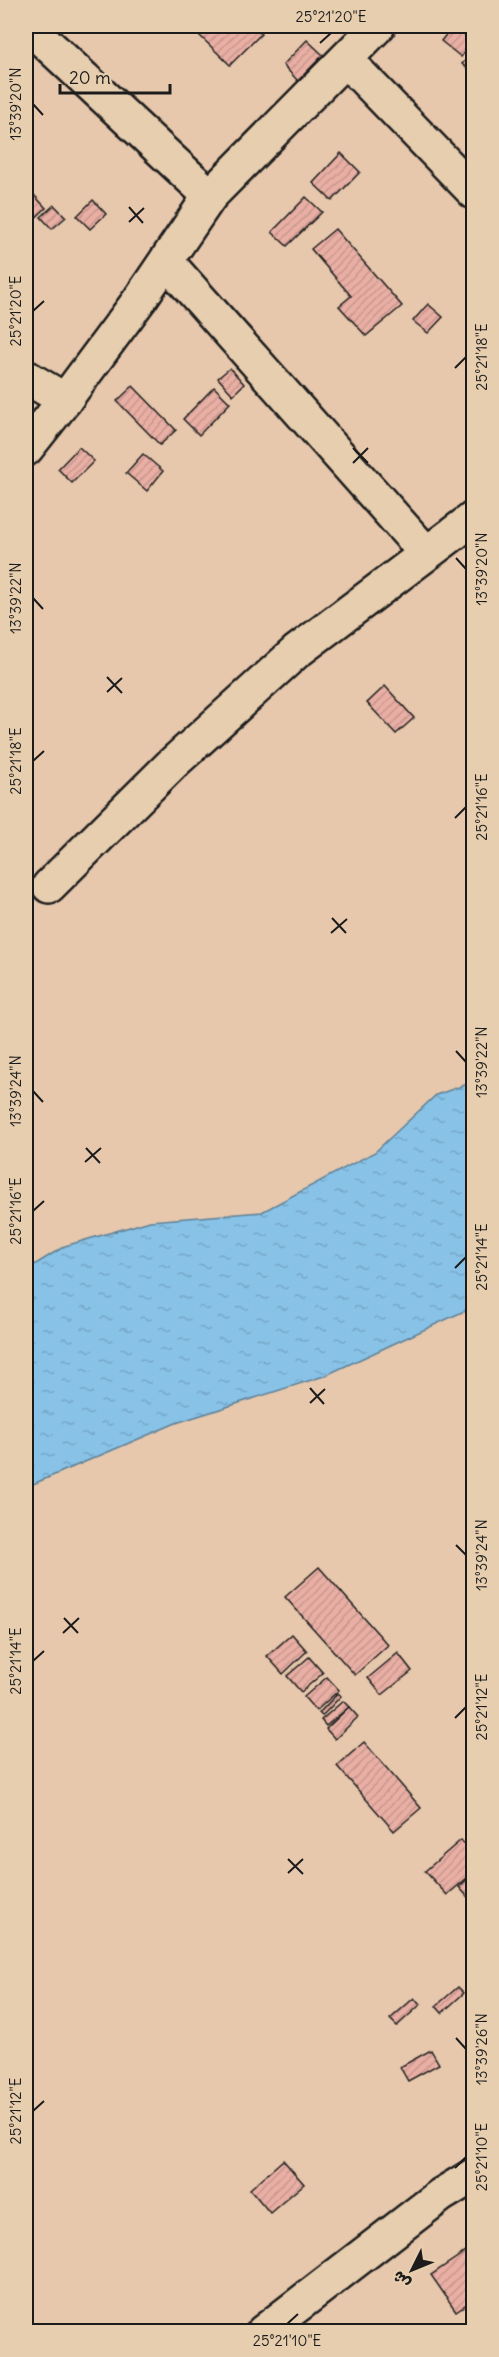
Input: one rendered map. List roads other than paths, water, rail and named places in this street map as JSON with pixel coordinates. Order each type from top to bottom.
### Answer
[{"type":"street","points":[[28,26],[210,196]]},
{"type":"street","points":[[26,449],[65,400],[210,196],[378,26]]},
{"type":"street","points":[[346,60],[474,192]]},
{"type":"street","points":[[166,261],[426,553]]},
{"type":"street","points":[[26,377],[65,400]]},
{"type":"street","points":[[49,886],[172,764],[296,652],[474,518]]},
{"type":"street","points":[[262,2331],[441,2195],[474,2175]]},
{"type":"water","points":[[473,1082],[473,1307],[324,1376],[176,1423],[26,1487],[26,1270],[65,1246],[150,1221],[262,1212],[375,1152],[436,1095]]}]
